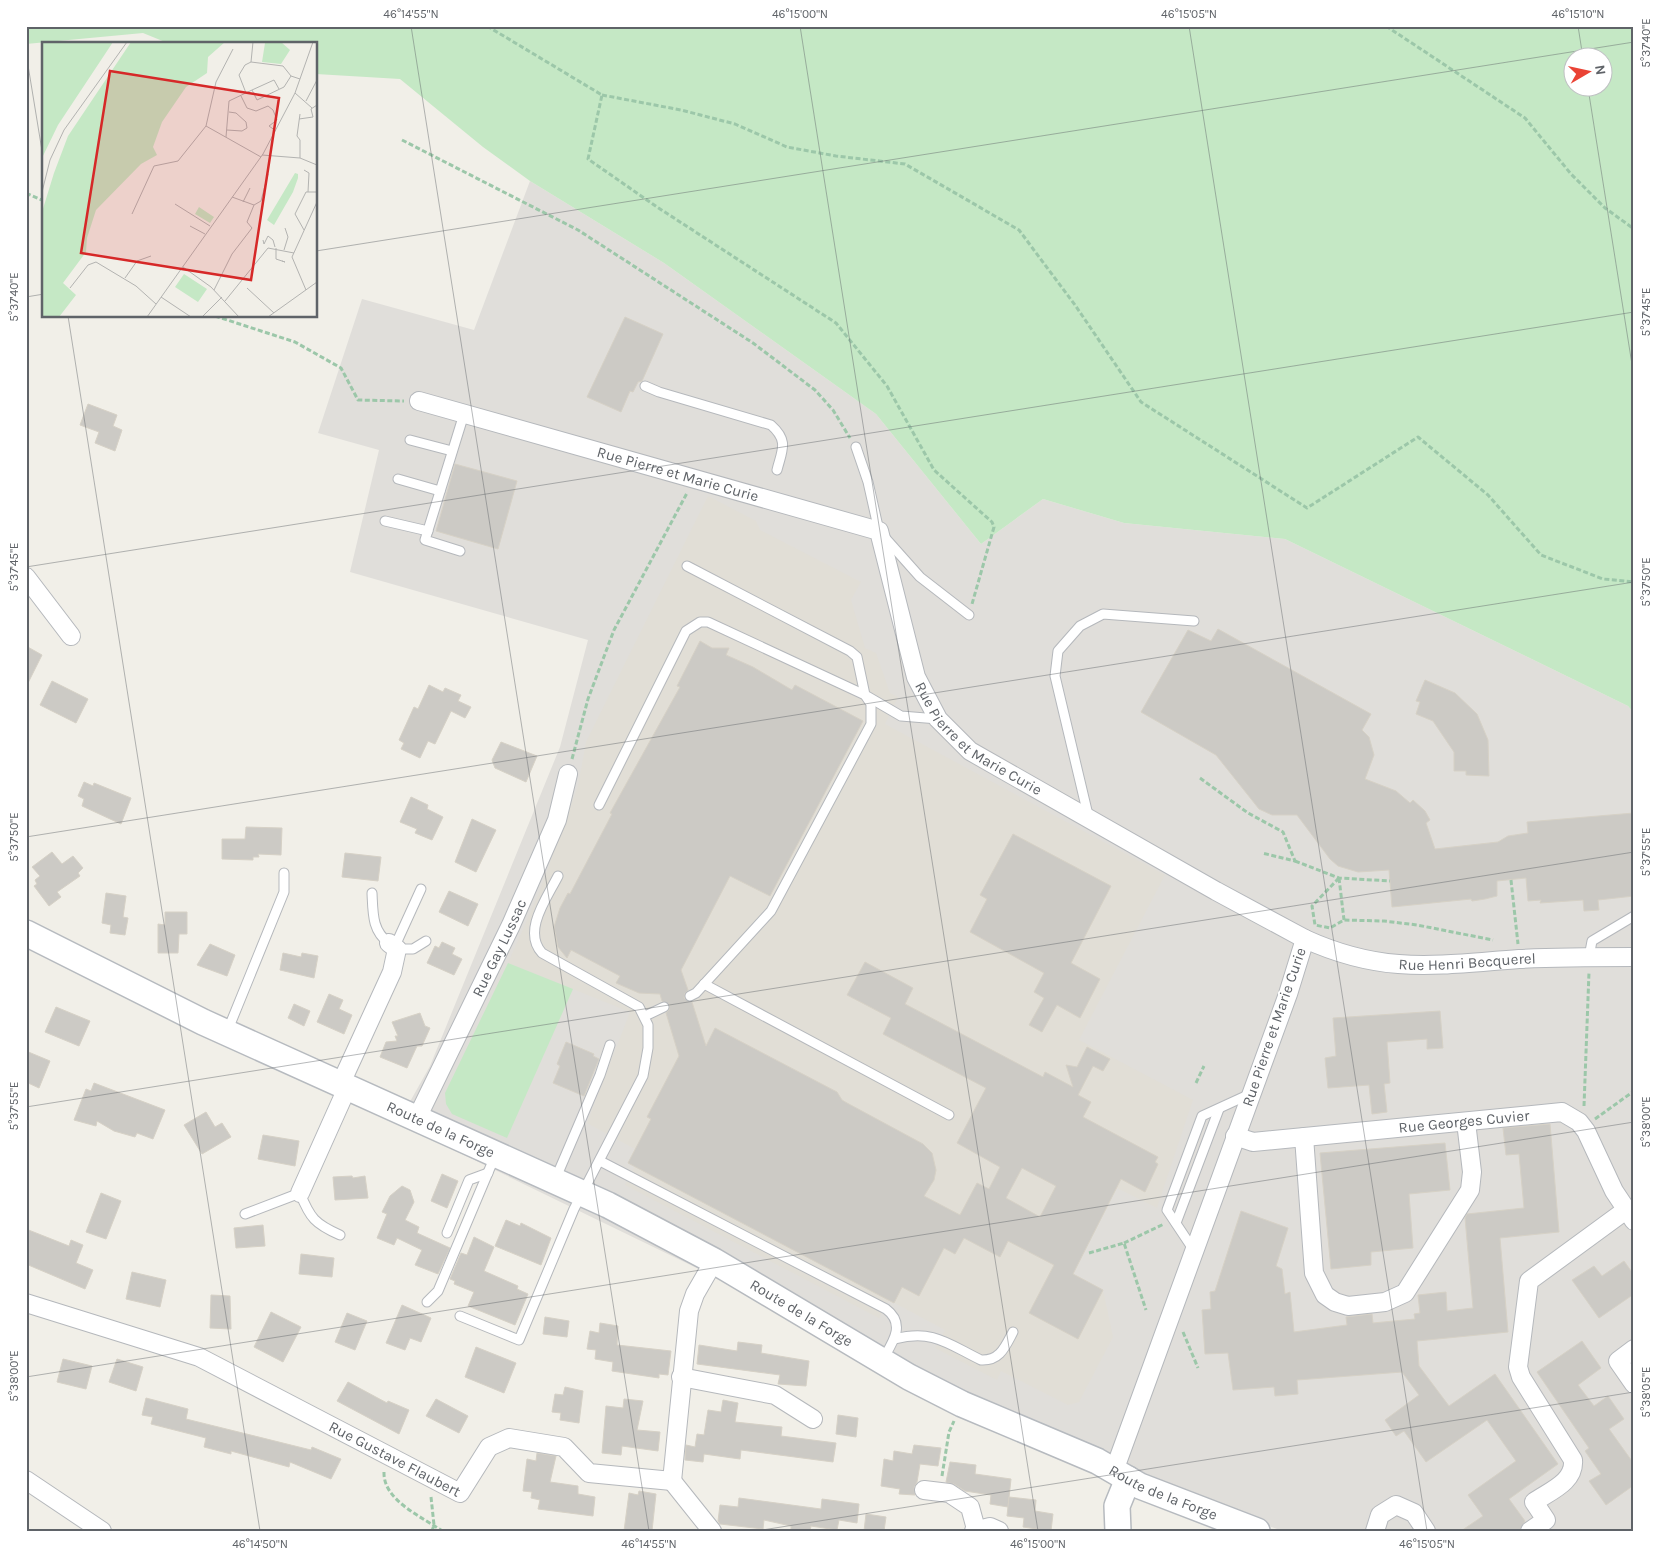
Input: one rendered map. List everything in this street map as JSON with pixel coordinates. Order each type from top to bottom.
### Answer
[{"type":"main road","name":"Route de la Forge","points":[[26,933],[227,1032],[417,1118],[492,1163],[555,1180],[584,1193],[714,1262],[882,1361],[962,1404],[1097,1461],[1140,1486],[1257,1531]]},
{"type":"main road","points":[[1118,1531],[1117,1506],[1121,1475]]},
{"type":"street","name":"Rue Pierre et Marie Curie","points":[[419,401],[879,531],[916,677],[938,719],[970,751],[1216,891],[1305,939],[1288,994],[1194,1249],[1121,1475]]},
{"type":"street","points":[[26,577],[71,636]]},
{"type":"street","name":"Rue Gay Lussac","points":[[417,1118],[511,925],[557,820],[568,774]]},
{"type":"street","name":"Rue Henri Becquerel","points":[[1305,939],[1330,950],[1364,960],[1403,966],[1438,966],[1520,959],[1590,956],[1634,957]]},
{"type":"street","points":[[300,1193],[392,972],[394,946]]},
{"type":"street","name":"Rue Georges Cuvier","points":[[1236,1136],[1253,1142],[1466,1122],[1552,1111],[1571,1116],[1583,1127]]},
{"type":"street","points":[[1304,1137],[1314,1273],[1325,1295],[1335,1302],[1348,1306],[1385,1302],[1405,1293],[1470,1190],[1472,1172],[1466,1122]]},
{"type":"street","points":[[1530,1531],[1546,1520],[1534,1502],[1569,1478],[1574,1469],[1573,1460],[1521,1377],[1518,1366],[1529,1281],[1630,1216],[1614,1191],[1583,1127]]},
{"type":"street","points":[[712,1531],[672,1481],[689,1311],[695,1294],[714,1262]]},
{"type":"street","name":"Rue Gustave Flaubert","points":[[26,1303],[199,1357],[460,1493],[488,1447],[509,1438],[564,1446],[589,1473],[672,1481]]},
{"type":"street","points":[[1634,1349],[1618,1362],[1634,1384]]},
{"type":"street","points":[[681,1377],[775,1395],[813,1419]]},
{"type":"street","points":[[26,1480],[102,1531]]},
{"type":"street","points":[[932,1491],[949,1493],[970,1507],[975,1530],[990,1527],[999,1531]]},
{"type":"street","points":[[1374,1531],[1380,1515],[1396,1505],[1414,1513],[1426,1531]]},
{"type":"lane","points":[[645,386],[772,425],[780,433],[784,444],[776,470]]},
{"type":"lane","points":[[460,551],[426,540],[464,414]]},
{"type":"lane","points":[[410,440],[452,452]]},
{"type":"lane","points":[[856,447],[868,482],[879,531],[920,577],[969,615]]},
{"type":"lane","points":[[398,479],[440,491]]},
{"type":"lane","points":[[385,521],[428,531]]},
{"type":"lane","points":[[687,566],[850,651],[857,657],[865,695],[871,704],[871,724],[787,885],[765,919],[696,993],[690,996]]},
{"type":"lane","points":[[1090,819],[1055,676],[1058,651],[1080,626],[1103,614],[1194,621]]},
{"type":"lane","points":[[599,805],[686,631],[700,622],[708,622],[865,695],[901,716],[938,719]]},
{"type":"lane","points":[[227,1032],[284,892],[284,873]]},
{"type":"lane","points":[[460,1316],[519,1340],[574,1209],[584,1193],[643,1076],[648,1048],[648,1024],[645,1016],[631,1001],[542,953],[537,948],[535,926],[558,876]]},
{"type":"lane","points":[[394,946],[421,889]]},
{"type":"lane","points":[[372,894],[374,923],[383,938],[394,946],[413,949],[426,941]]},
{"type":"lane","points":[[1590,956],[1592,942],[1634,916]]},
{"type":"lane","points":[[704,984],[949,1116]]},
{"type":"lane","points":[[645,1016],[664,1008]]},
{"type":"lane","points":[[555,1180],[600,1075],[610,1045]]},
{"type":"lane","points":[[1194,1249],[1167,1210],[1202,1116],[1251,1094]]},
{"type":"lane","points":[[1173,1219],[1219,1109]]},
{"type":"lane","points":[[600,1161],[886,1309],[896,1322],[897,1334],[882,1361]]},
{"type":"lane","points":[[447,1233],[469,1180],[492,1163]]},
{"type":"lane","points":[[427,1302],[438,1291],[492,1163]]},
{"type":"lane","points":[[244,1214],[300,1193],[309,1214],[315,1221],[340,1235]]},
{"type":"lane","points":[[895,1339],[923,1334],[932,1336],[981,1360],[986,1360],[1000,1354],[1013,1332]]},
{"type":"path","points":[[487,26],[602,96],[681,110],[735,124],[786,148],[905,164],[1019,230],[1075,305],[1141,402],[1307,508],[1418,437],[1488,495],[1541,555],[1603,579],[1634,582]]},
{"type":"path","points":[[1386,26],[1525,118],[1578,181],[1605,208],[1634,229]]},
{"type":"path","points":[[602,96],[588,159],[657,207],[836,323],[887,386],[934,470],[992,522],[994,527],[969,615]]},
{"type":"path","points":[[402,140],[578,230],[753,343],[815,390],[833,410],[856,447]]},
{"type":"path","points":[[26,193],[42,200]]},
{"type":"path","points":[[222,318],[295,342],[341,368],[358,400],[419,401]]},
{"type":"path","points":[[568,774],[588,698],[614,630],[695,480]]},
{"type":"path","points":[[1200,778],[1248,813],[1283,832],[1295,861]]},
{"type":"path","points":[[1262,853],[1295,861],[1339,878],[1390,882]]},
{"type":"path","points":[[1339,878],[1312,906],[1315,925],[1330,928],[1344,920],[1417,925],[1493,940]]},
{"type":"path","points":[[1339,878],[1344,920]]},
{"type":"path","points":[[1511,880],[1520,959]]},
{"type":"path","points":[[1583,1127],[1589,978]]},
{"type":"path","points":[[1196,1082],[1204,1066]]},
{"type":"path","points":[[1583,1127],[1634,1092]]},
{"type":"path","points":[[1089,1253],[1124,1243],[1173,1219]]},
{"type":"path","points":[[1124,1243],[1146,1310]]},
{"type":"path","points":[[1180,1324],[1198,1368]]},
{"type":"path","points":[[932,1491],[949,1432],[962,1404]]},
{"type":"path","points":[[392,1456],[383,1473],[388,1488],[395,1499],[442,1531]]},
{"type":"path","points":[[429,1476],[434,1525],[432,1531]]},
{"type":"shaded area","points":[[530,181],[664,263],[876,414],[981,544],[1043,499],[1124,523],[1285,539],[1628,706],[1634,713],[1634,1531],[1283,1531],[1117,1472],[398,1123],[430,1066],[560,747],[588,640],[350,572],[379,450],[318,433],[362,299],[474,330]]},
{"type":"shaded area","points":[[708,496],[756,521],[760,530],[861,582],[851,600],[865,648],[876,653],[890,693],[898,697],[885,724],[1165,875],[1079,1040],[1193,1100],[1157,1208],[1117,1188],[1073,1274],[1103,1290],[1113,1337],[1079,1402],[1068,1405],[1001,1371],[997,1380],[935,1348],[945,1330],[889,1300],[879,1318],[625,1185],[635,1166],[628,1163],[635,1149],[587,1123],[630,1012],[508,963],[539,893],[578,786],[586,742]]},
{"type":"green space","points":[[26,26],[1634,26],[1634,713],[1628,706],[1285,539],[1124,523],[1043,499],[981,544],[876,414],[664,263],[530,181],[483,147],[400,79],[318,74],[318,42],[165,42],[143,33],[26,44]]},
{"type":"green space","points":[[508,963],[573,989],[507,1138],[452,1114],[446,1104],[445,1093]]},
{"type":"building","points":[[625,317],[663,334],[642,381],[638,382],[633,392],[630,391],[621,412],[587,397]]},
{"type":"building","points":[[88,404],[117,415],[113,426],[122,430],[115,451],[95,443],[99,432],[80,425]]},
{"type":"building","points":[[455,464],[517,481],[498,549],[436,531]]},
{"type":"building","points":[[1218,629],[1371,714],[1362,730],[1369,737],[1374,755],[1365,779],[1396,791],[1410,803],[1413,800],[1425,811],[1430,820],[1426,823],[1435,849],[1498,842],[1508,836],[1528,833],[1527,822],[1634,813],[1634,896],[1598,900],[1599,910],[1584,911],[1583,900],[1540,903],[1541,900],[1528,901],[1526,878],[1497,881],[1497,896],[1485,899],[1392,907],[1389,870],[1358,872],[1338,866],[1330,859],[1297,815],[1272,815],[1259,809],[1216,755],[1141,712],[1188,630],[1211,641]]},
{"type":"building","points":[[700,641],[712,648],[729,648],[726,655],[753,667],[792,690],[795,685],[863,721],[770,896],[730,876],[681,970],[688,990],[684,998],[692,1002],[706,1046],[715,1028],[837,1092],[842,1100],[923,1144],[932,1153],[936,1170],[934,1180],[924,1196],[960,1215],[977,1183],[989,1189],[1000,1167],[957,1143],[986,1088],[883,1034],[891,1018],[847,995],[865,962],[913,988],[905,1004],[1043,1077],[1045,1072],[1073,1087],[1066,1065],[1077,1067],[1087,1047],[1110,1059],[1103,1071],[1093,1066],[1078,1095],[1091,1102],[1083,1117],[1158,1157],[1155,1162],[1158,1164],[1145,1192],[1121,1179],[1073,1274],[1103,1290],[1078,1339],[1029,1313],[1054,1265],[1008,1241],[1000,1257],[964,1238],[955,1254],[944,1248],[919,1296],[902,1287],[894,1303],[628,1163],[651,1119],[647,1117],[679,1056],[666,1013],[670,1005],[662,1001],[660,994],[639,993],[616,983],[620,976],[571,950],[567,958],[558,947],[554,927],[560,908],[568,893],[570,894],[612,814],[610,813],[680,687],[677,686]],"holes":[[[1022,1168],[1056,1186],[1040,1217],[1006,1198]]]},
{"type":"building","points":[[26,646],[42,655],[26,687]]},
{"type":"building","points":[[1425,680],[1455,693],[1477,714],[1488,740],[1489,776],[1466,775],[1466,771],[1454,771],[1454,752],[1433,721],[1416,714],[1420,702],[1416,701]]},
{"type":"building","points":[[52,681],[88,699],[76,723],[40,705]]},
{"type":"building","points":[[429,685],[443,692],[445,688],[461,695],[458,701],[471,707],[465,718],[451,711],[435,744],[428,741],[420,758],[401,749],[404,743],[399,740],[414,707],[418,709]]},
{"type":"building","points":[[501,742],[537,756],[526,782],[495,768],[492,760]]},
{"type":"building","points":[[84,782],[93,786],[94,783],[131,798],[121,824],[82,806],[84,799],[78,796]]},
{"type":"building","points":[[411,797],[428,805],[427,809],[443,817],[432,840],[415,833],[417,829],[400,822]]},
{"type":"building","points":[[472,819],[496,830],[476,872],[455,862]]},
{"type":"building","points":[[246,827],[282,828],[281,855],[258,854],[259,857],[253,857],[253,860],[222,859],[222,839],[245,839]]},
{"type":"building","points":[[1013,834],[1111,886],[1071,963],[1100,979],[1080,1018],[1057,1005],[1042,1032],[1029,1025],[1044,998],[1034,992],[1044,973],[970,932],[987,899],[980,895]]},
{"type":"building","points":[[52,852],[62,864],[73,856],[83,868],[78,873],[80,876],[57,892],[61,897],[49,906],[34,886],[37,884],[35,880],[40,876],[32,867]]},
{"type":"building","points":[[345,853],[381,857],[378,881],[342,877]]},
{"type":"building","points":[[449,891],[478,904],[468,926],[439,912]]},
{"type":"building","points":[[106,893],[126,896],[123,917],[128,918],[125,935],[110,933],[111,925],[102,923]]},
{"type":"building","points":[[165,912],[187,912],[187,934],[179,934],[178,953],[158,953],[158,924],[165,925]]},
{"type":"building","points":[[442,942],[455,948],[452,954],[462,959],[454,975],[427,963],[435,946],[439,948]]},
{"type":"building","points":[[210,944],[235,955],[227,976],[197,965]]},
{"type":"building","points":[[283,953],[301,957],[302,953],[318,956],[314,978],[280,970]]},
{"type":"building","points":[[329,994],[343,1000],[339,1009],[352,1015],[344,1034],[317,1022]]},
{"type":"building","points":[[294,1004],[310,1011],[304,1026],[288,1018]]},
{"type":"building","points":[[56,1007],[90,1021],[79,1046],[45,1032]]},
{"type":"building","points":[[1440,1011],[1443,1048],[1427,1049],[1427,1039],[1387,1042],[1390,1083],[1384,1084],[1387,1112],[1372,1114],[1369,1085],[1328,1088],[1325,1058],[1336,1056],[1333,1018]]},
{"type":"building","points":[[420,1013],[425,1026],[430,1028],[422,1046],[417,1046],[407,1068],[380,1057],[386,1042],[397,1041],[395,1036],[398,1036],[392,1022]]},
{"type":"building","points":[[566,1042],[594,1054],[593,1056],[599,1059],[584,1096],[553,1083],[560,1066],[557,1064]]},
{"type":"building","points":[[26,1051],[50,1061],[39,1088],[26,1082]]},
{"type":"building","points":[[94,1083],[165,1110],[153,1139],[137,1133],[135,1137],[114,1131],[97,1121],[96,1126],[74,1120],[86,1089],[91,1091]]},
{"type":"building","points":[[206,1112],[215,1127],[222,1123],[231,1137],[202,1154],[184,1125]]},
{"type":"building","points":[[1550,1124],[1559,1232],[1500,1238],[1508,1332],[1417,1341],[1419,1366],[1449,1406],[1495,1374],[1558,1464],[1509,1499],[1525,1521],[1520,1531],[1461,1531],[1483,1516],[1468,1495],[1516,1461],[1487,1420],[1426,1462],[1404,1431],[1396,1436],[1385,1420],[1419,1395],[1402,1372],[1297,1380],[1298,1394],[1275,1396],[1274,1387],[1233,1390],[1228,1353],[1205,1354],[1202,1310],[1211,1309],[1210,1292],[1215,1291],[1241,1211],[1288,1228],[1276,1266],[1282,1269],[1285,1294],[1290,1292],[1294,1332],[1347,1325],[1346,1317],[1372,1314],[1373,1323],[1415,1319],[1414,1314],[1420,1313],[1418,1295],[1446,1292],[1447,1311],[1473,1308],[1465,1218],[1467,1214],[1524,1208],[1519,1154],[1506,1155],[1503,1128]]},
{"type":"building","points":[[263,1135],[299,1141],[295,1166],[258,1159]]},
{"type":"building","points":[[1445,1143],[1450,1190],[1409,1194],[1413,1248],[1371,1252],[1371,1265],[1331,1269],[1320,1153]]},
{"type":"building","points":[[442,1174],[458,1181],[447,1208],[431,1201]]},
{"type":"building","points":[[352,1176],[353,1178],[365,1176],[368,1198],[335,1200],[333,1177]]},
{"type":"building","points":[[402,1186],[410,1190],[414,1202],[405,1220],[419,1227],[417,1233],[450,1248],[438,1274],[415,1265],[422,1250],[397,1238],[394,1245],[377,1238],[387,1214],[382,1212],[390,1196]]},
{"type":"building","points":[[101,1193],[121,1201],[106,1239],[86,1232]]},
{"type":"building","points":[[506,1220],[520,1226],[521,1223],[551,1238],[541,1265],[495,1246]]},
{"type":"building","points":[[263,1225],[265,1246],[236,1248],[234,1228]]},
{"type":"building","points":[[26,1229],[69,1246],[71,1240],[83,1245],[76,1263],[93,1270],[85,1289],[26,1264]]},
{"type":"building","points":[[474,1237],[494,1247],[484,1271],[518,1286],[517,1289],[528,1294],[515,1325],[468,1306],[474,1292],[454,1284],[455,1281],[450,1279],[461,1253],[467,1255]]},
{"type":"building","points":[[301,1254],[334,1258],[332,1277],[299,1274]]},
{"type":"building","points":[[1624,1261],[1634,1275],[1634,1294],[1599,1318],[1572,1280],[1594,1266],[1602,1276]]},
{"type":"building","points":[[132,1272],[166,1280],[160,1307],[126,1299]]},
{"type":"building","points":[[211,1295],[230,1296],[231,1329],[210,1328]]},
{"type":"building","points":[[402,1305],[431,1318],[421,1342],[410,1338],[405,1350],[386,1343]]},
{"type":"building","points":[[271,1312],[301,1327],[283,1362],[254,1347]]},
{"type":"building","points":[[347,1313],[367,1321],[355,1350],[335,1342]]},
{"type":"building","points":[[545,1317],[569,1321],[567,1337],[543,1334]]},
{"type":"building","points":[[600,1323],[618,1326],[617,1345],[671,1351],[668,1375],[659,1374],[659,1378],[612,1371],[613,1362],[595,1359],[596,1350],[587,1349],[590,1331],[599,1333]]},
{"type":"building","points":[[1582,1341],[1601,1368],[1578,1385],[1594,1406],[1608,1396],[1624,1419],[1609,1429],[1634,1464],[1634,1485],[1606,1505],[1589,1481],[1601,1474],[1585,1451],[1589,1448],[1537,1372]]},
{"type":"building","points":[[738,1342],[762,1345],[761,1353],[809,1361],[806,1386],[778,1384],[780,1375],[697,1364],[699,1345],[737,1351]]},
{"type":"building","points":[[476,1347],[516,1363],[504,1393],[465,1377]]},
{"type":"building","points":[[63,1359],[92,1366],[86,1389],[57,1382]]},
{"type":"building","points":[[117,1359],[143,1367],[136,1391],[109,1382]]},
{"type":"building","points":[[348,1382],[387,1403],[388,1401],[409,1410],[399,1434],[337,1401]]},
{"type":"building","points":[[565,1387],[583,1391],[579,1423],[560,1420],[561,1413],[552,1412],[555,1394],[563,1395]]},
{"type":"building","points":[[146,1398],[188,1409],[186,1419],[311,1450],[312,1447],[341,1459],[331,1479],[290,1462],[289,1467],[231,1451],[231,1454],[204,1447],[206,1438],[151,1424],[153,1417],[142,1415]]},
{"type":"building","points":[[436,1399],[468,1416],[459,1433],[426,1416]]},
{"type":"building","points":[[624,1399],[643,1401],[637,1430],[660,1432],[658,1451],[622,1446],[621,1455],[602,1453],[606,1406],[623,1408]]},
{"type":"building","points":[[723,1400],[738,1403],[735,1422],[782,1427],[781,1436],[836,1443],[833,1462],[741,1450],[740,1459],[704,1454],[703,1462],[685,1460],[686,1445],[695,1447],[697,1434],[704,1435],[708,1410],[721,1412]]},
{"type":"building","points":[[838,1415],[858,1418],[856,1437],[836,1434]]},
{"type":"building","points":[[914,1445],[941,1448],[938,1466],[920,1464],[914,1488],[915,1495],[899,1494],[900,1489],[881,1486],[884,1459],[893,1461],[894,1451],[912,1454]]},
{"type":"building","points":[[537,1453],[556,1456],[550,1482],[578,1486],[578,1494],[595,1497],[593,1516],[538,1509],[540,1500],[531,1498],[532,1492],[523,1491],[527,1459],[536,1461]]},
{"type":"building","points":[[950,1462],[976,1465],[975,1474],[1011,1479],[1008,1507],[990,1504],[991,1495],[965,1491],[954,1484],[946,1482]]},
{"type":"building","points":[[639,1491],[656,1494],[652,1531],[624,1531],[629,1493],[638,1495]]},
{"type":"building","points":[[1009,1497],[1036,1500],[1035,1511],[1053,1514],[1051,1531],[1023,1527],[1024,1518],[1007,1516]]},
{"type":"building","points":[[739,1498],[821,1509],[822,1499],[859,1504],[857,1523],[839,1520],[837,1530],[811,1526],[810,1531],[791,1531],[791,1526],[764,1520],[763,1529],[720,1524],[718,1521],[720,1505],[738,1507]]},
{"type":"building","points":[[866,1514],[886,1517],[884,1531],[864,1531]]}]
